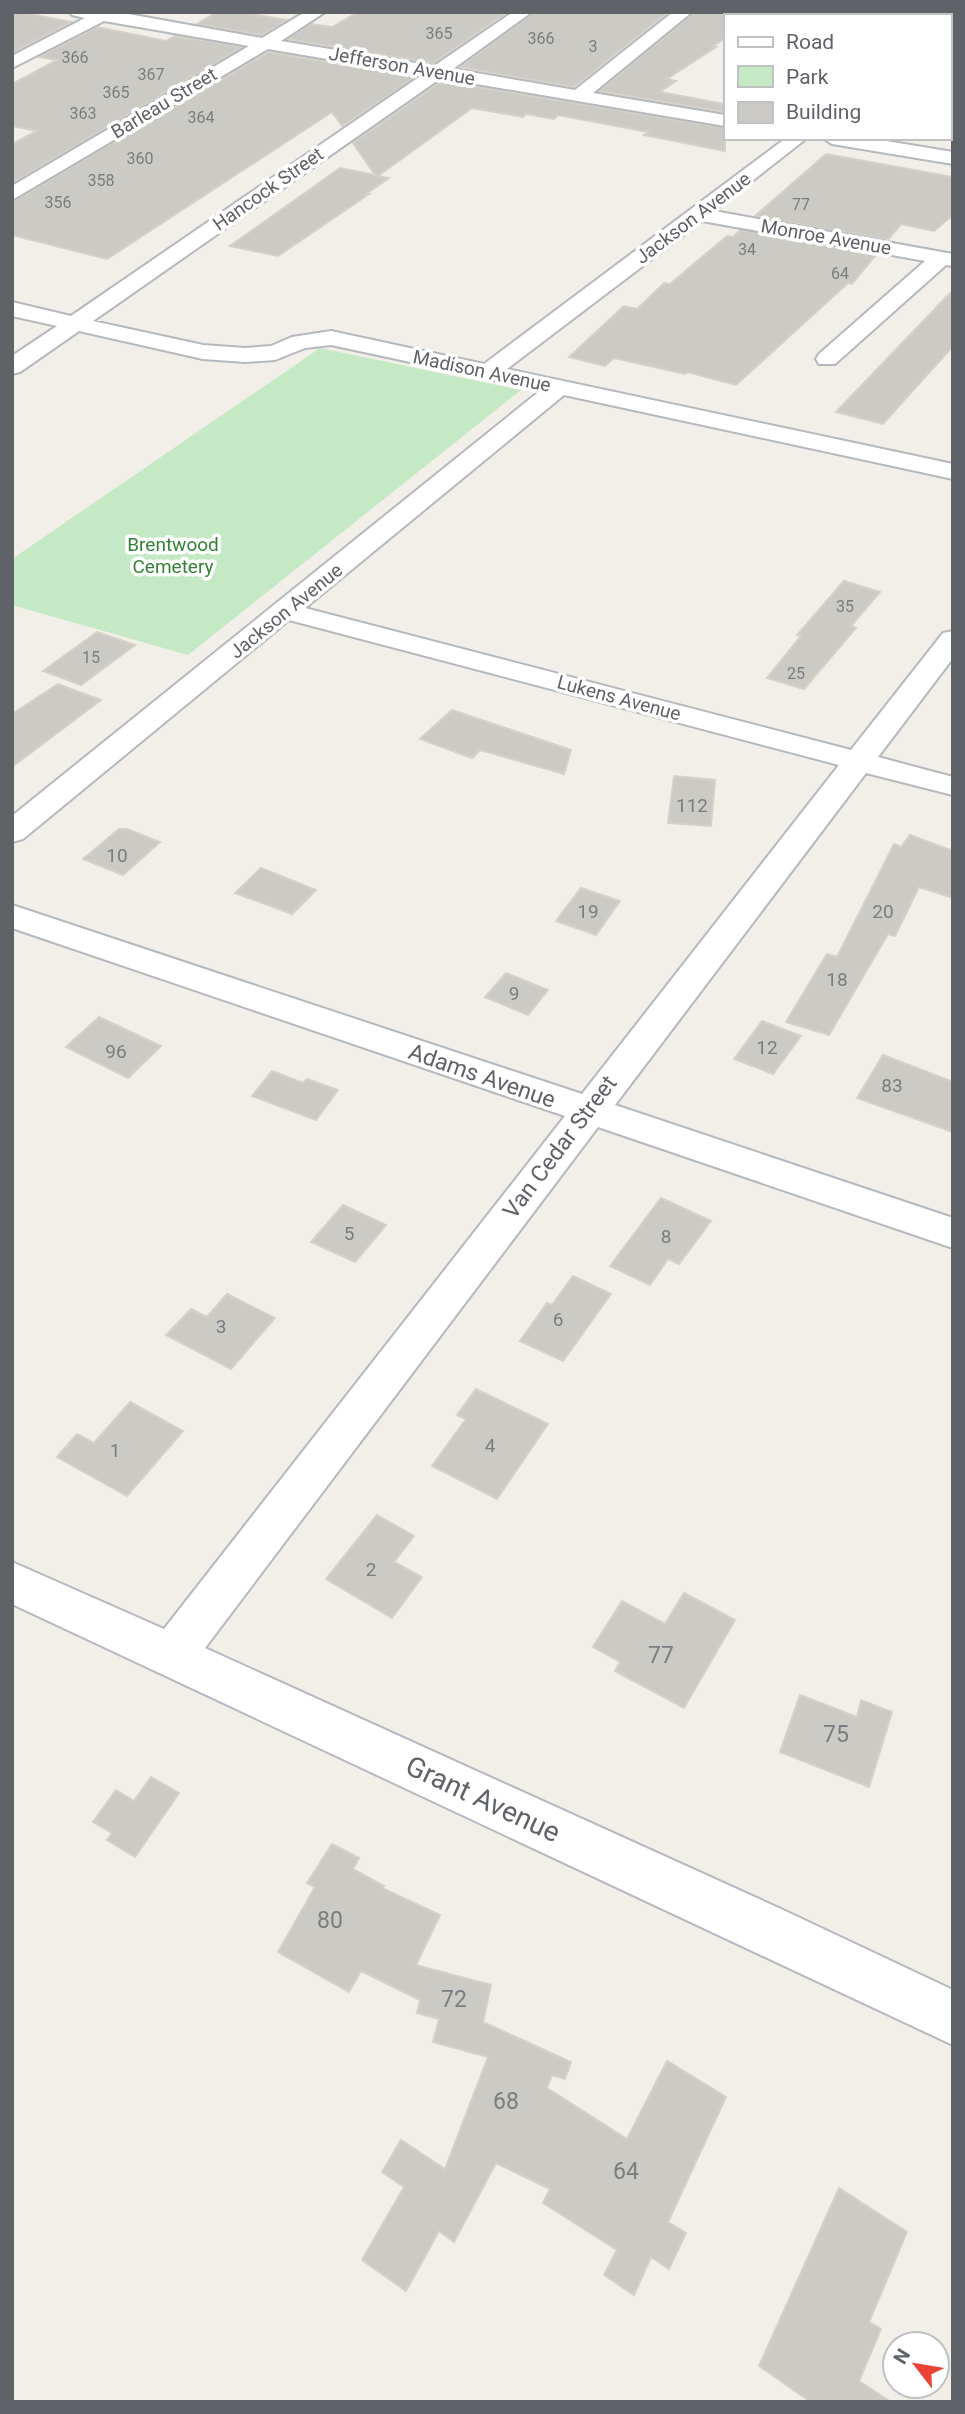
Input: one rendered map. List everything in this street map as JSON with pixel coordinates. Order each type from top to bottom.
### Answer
[{"type":"street","name":"Jefferson Avenue","points":[[79,12],[105,14],[724,120]]},
{"type":"street","name":"Barleau Street","points":[[12,194],[317,12]]},
{"type":"street","name":"Hancock Street","points":[[12,367],[524,12]]},
{"type":"street","points":[[578,96],[684,12]]},
{"type":"street","points":[[12,63],[105,14]]},
{"type":"street","name":"Jackson Avenue","points":[[487,373],[795,140]]},
{"type":"street","points":[[844,140],[953,158]]},
{"type":"street","name":"Monroe Avenue","points":[[699,214],[947,259]]},
{"type":"street","points":[[827,359],[947,259]]},
{"type":"street","name":"Madison Avenue","points":[[12,309],[203,352],[245,355],[275,353],[300,342],[331,338],[953,472]]},
{"type":"street","name":"Jackson Avenue","points":[[12,832],[558,388]]},
{"type":"street","name":"Lukens Avenue","points":[[285,611],[953,786]]},
{"type":"street","name":"Van Cedar Street","points":[[171,1656],[856,761],[953,639]]},
{"type":"street","name":"Adams Avenue","points":[[12,916],[953,1233]]},
{"type":"street","name":"Grant Avenue","points":[[12,1582],[763,1927],[953,2018]]},
{"type":"green space","name":"Brentwood Cemetery","points":[[320,348],[521,390],[188,655],[12,605],[12,559]]},
{"type":"building","points":[[12,12],[19,12],[71,22],[14,52]]},
{"type":"building","points":[[217,12],[238,12],[287,20],[261,35],[197,24]]},
{"type":"building","points":[[358,12],[508,12],[433,63],[288,39],[311,24],[332,27]]},
{"type":"building","points":[[535,12],[668,12],[574,87],[460,67]]},
{"type":"building","points":[[695,12],[764,12],[724,14],[724,39],[712,47],[716,47],[667,79],[676,81],[660,92],[724,104],[724,112],[599,91]]},
{"type":"building","points":[[97,27],[166,41],[175,36],[242,47],[12,183],[12,144],[37,131],[12,126],[12,84],[57,60],[39,57]]},
{"type":"building","points":[[269,52],[415,77],[342,126],[332,112],[107,259],[12,235],[12,202]]},
{"type":"building","points":[[442,81],[724,128],[725,151],[644,135],[648,132],[558,115],[554,119],[526,114],[523,117],[472,108],[378,176],[389,178],[366,194],[369,194],[278,256],[230,246],[340,168],[375,175],[353,143]]},
{"type":"building","points":[[826,154],[953,177],[953,215],[934,231],[901,224],[888,240],[755,216]]},
{"type":"building","points":[[740,230],[876,255],[852,284],[848,283],[736,385],[687,372],[685,374],[614,358],[605,366],[569,357],[624,306],[637,309],[664,283],[670,284],[727,236],[733,237]]},
{"type":"building","points":[[953,290],[953,346],[883,424],[836,412]]},
{"type":"building","points":[[844,581],[880,592],[851,626],[856,628],[804,689],[767,678],[801,636],[797,635]]},
{"type":"building","points":[[97,632],[135,645],[81,685],[43,671]]},
{"type":"building","points":[[58,684],[101,700],[12,767],[12,714]]},
{"type":"building","points":[[452,710],[571,750],[564,774],[480,750],[472,758],[420,739]]},
{"type":"building","points":[[674,776],[715,780],[711,826],[668,823]]},
{"type":"building","points":[[119,829],[127,829],[160,842],[123,875],[83,859]]},
{"type":"building","points":[[910,835],[953,851],[953,898],[919,887],[895,936],[888,934],[829,1035],[786,1022],[827,954],[837,957],[894,844],[901,847]]},
{"type":"building","points":[[261,868],[316,890],[292,914],[235,893]]},
{"type":"building","points":[[581,888],[620,901],[596,935],[556,921]]},
{"type":"building","points":[[506,973],[548,990],[528,1015],[485,997]]},
{"type":"building","points":[[99,1017],[161,1046],[128,1078],[66,1047]]},
{"type":"building","points":[[762,1021],[801,1036],[773,1074],[734,1059]]},
{"type":"building","points":[[883,1055],[953,1082],[953,1132],[857,1098]]},
{"type":"building","points":[[272,1071],[303,1083],[307,1079],[338,1090],[316,1120],[252,1096]]},
{"type":"building","points":[[661,1198],[711,1221],[679,1264],[668,1259],[650,1285],[610,1266]]},
{"type":"building","points":[[343,1205],[386,1225],[355,1262],[311,1242]]},
{"type":"building","points":[[573,1276],[611,1294],[563,1361],[520,1341],[547,1303],[552,1305]]},
{"type":"building","points":[[227,1294],[275,1318],[231,1369],[166,1335],[191,1309],[207,1317]]},
{"type":"building","points":[[476,1389],[548,1424],[497,1499],[432,1466],[466,1419],[457,1415]]},
{"type":"building","points":[[130,1402],[183,1431],[127,1496],[57,1457],[77,1434],[94,1443]]},
{"type":"building","points":[[377,1515],[414,1536],[394,1562],[422,1577],[392,1618],[326,1579]]},
{"type":"building","points":[[684,1593],[735,1620],[684,1708],[615,1671],[620,1662],[593,1647],[622,1601],[665,1624]]},
{"type":"building","points":[[800,1695],[857,1717],[861,1700],[892,1712],[869,1787],[780,1752]]},
{"type":"building","points":[[151,1777],[179,1793],[135,1857],[107,1840],[112,1833],[93,1822],[116,1790],[134,1801]]},
{"type":"building","points":[[332,1844],[359,1858],[353,1869],[384,1886],[382,1888],[440,1915],[416,1965],[491,1985],[483,2022],[571,2062],[565,2079],[552,2075],[547,2088],[627,2139],[667,2061],[726,2097],[668,2222],[686,2233],[669,2269],[651,2257],[634,2295],[604,2275],[617,2250],[543,2203],[550,2189],[496,2163],[454,2242],[439,2231],[406,2291],[362,2260],[404,2187],[382,2172],[401,2140],[445,2169],[488,2057],[433,2042],[439,2019],[417,2013],[420,2000],[361,1971],[349,1992],[278,1952],[315,1887],[307,1883]]},
{"type":"building","points":[[839,2188],[907,2232],[869,2322],[881,2329],[859,2381],[881,2395],[881,2400],[891,2402],[811,2402],[759,2366]]}]
